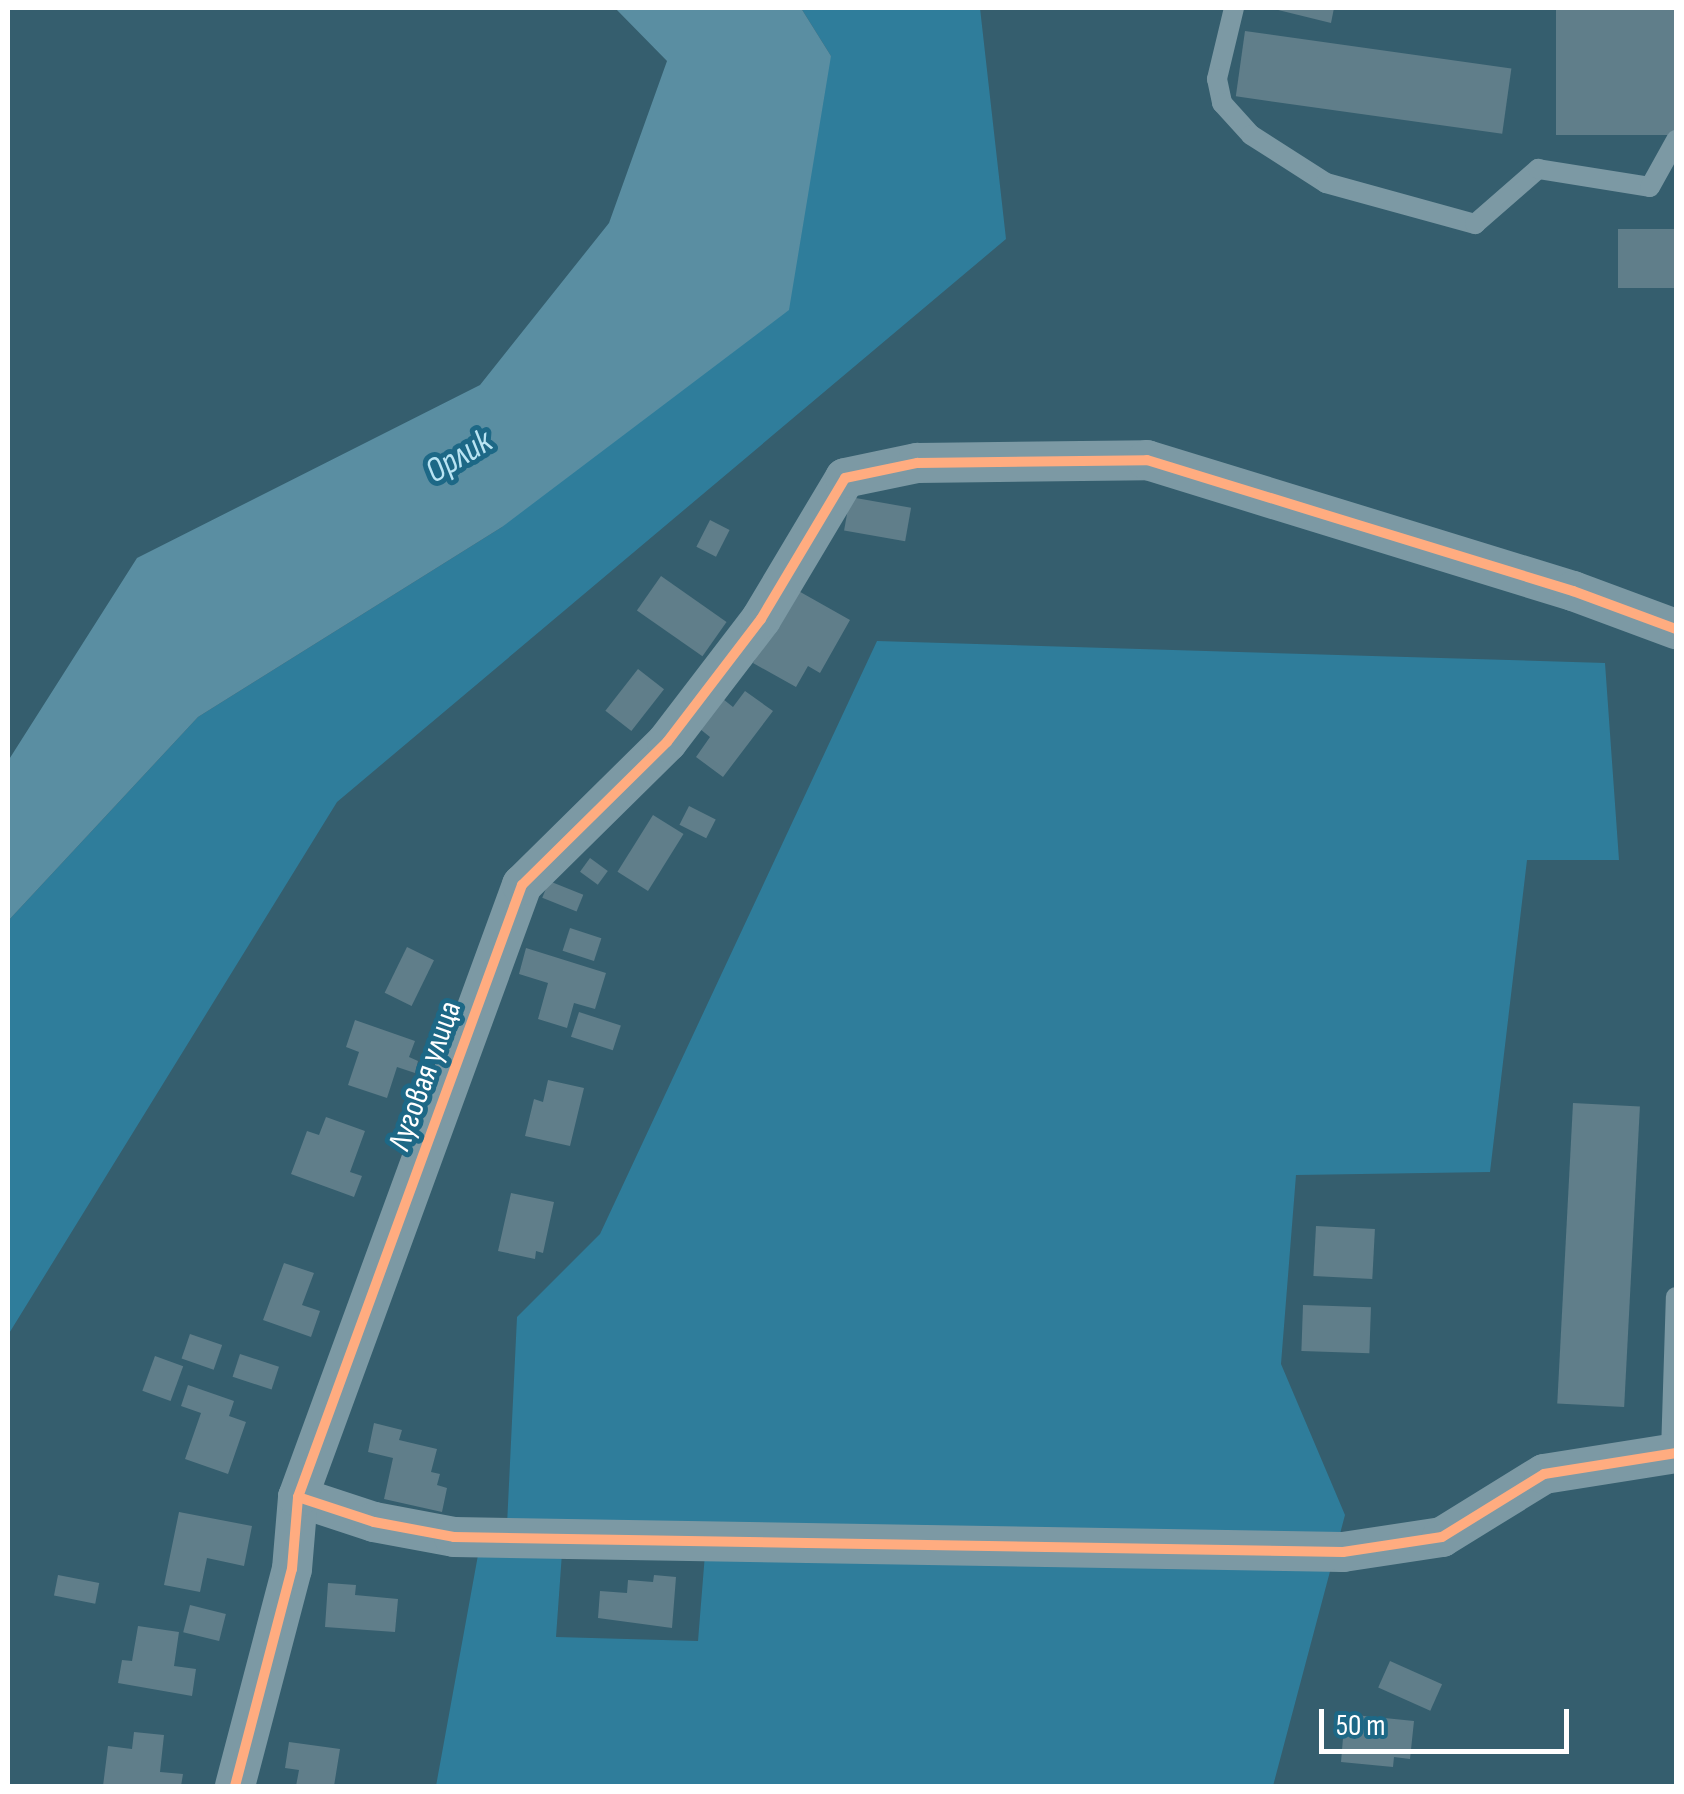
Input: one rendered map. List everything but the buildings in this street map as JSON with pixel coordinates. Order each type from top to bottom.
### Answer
[{"type":"street","name":"Луговая улица","points":[[235,1786],[292,1569],[298,1497],[522,885],[668,742],[761,619],[845,478],[884,466],[917,463],[1147,460],[1573,591],[1676,629]]},
{"type":"street","points":[[298,1497],[374,1522],[454,1536],[1342,1552],[1442,1537],[1544,1474],[1674,1452]]},
{"type":"lane","points":[[1234,8],[1218,78],[1222,103],[1251,135],[1326,183],[1474,224],[1538,169],[1650,187],[1676,140]]},
{"type":"lane","points":[[1674,1452],[1676,1298]]},
{"type":"shaded area","points":[[801,8],[980,8],[1006,239],[337,802],[8,1335],[8,921],[198,717],[502,527],[831,56]]},
{"type":"shaded area","points":[[877,641],[1605,663],[1619,860],[1527,860],[1490,1172],[1296,1175],[1281,1364],[1345,1515],[1273,1786],[436,1786],[478,1555],[562,1553],[556,1637],[698,1641],[707,1529],[507,1525],[517,1317],[600,1234]]},
{"type":"water","name":"Орлик","points":[[615,8],[801,8],[831,56],[789,310],[502,527],[198,717],[8,921],[8,761],[137,558],[480,385],[609,223],[667,61]]},
{"type":"cycle path","points":[[235,1786],[292,1569],[298,1497],[522,885],[667,742],[761,619],[845,478],[917,463],[1147,460],[1573,591],[1676,629]]},
{"type":"cycle path","points":[[298,1497],[374,1522],[454,1537],[1343,1552],[1442,1537],[1544,1474],[1676,1453]]}]
